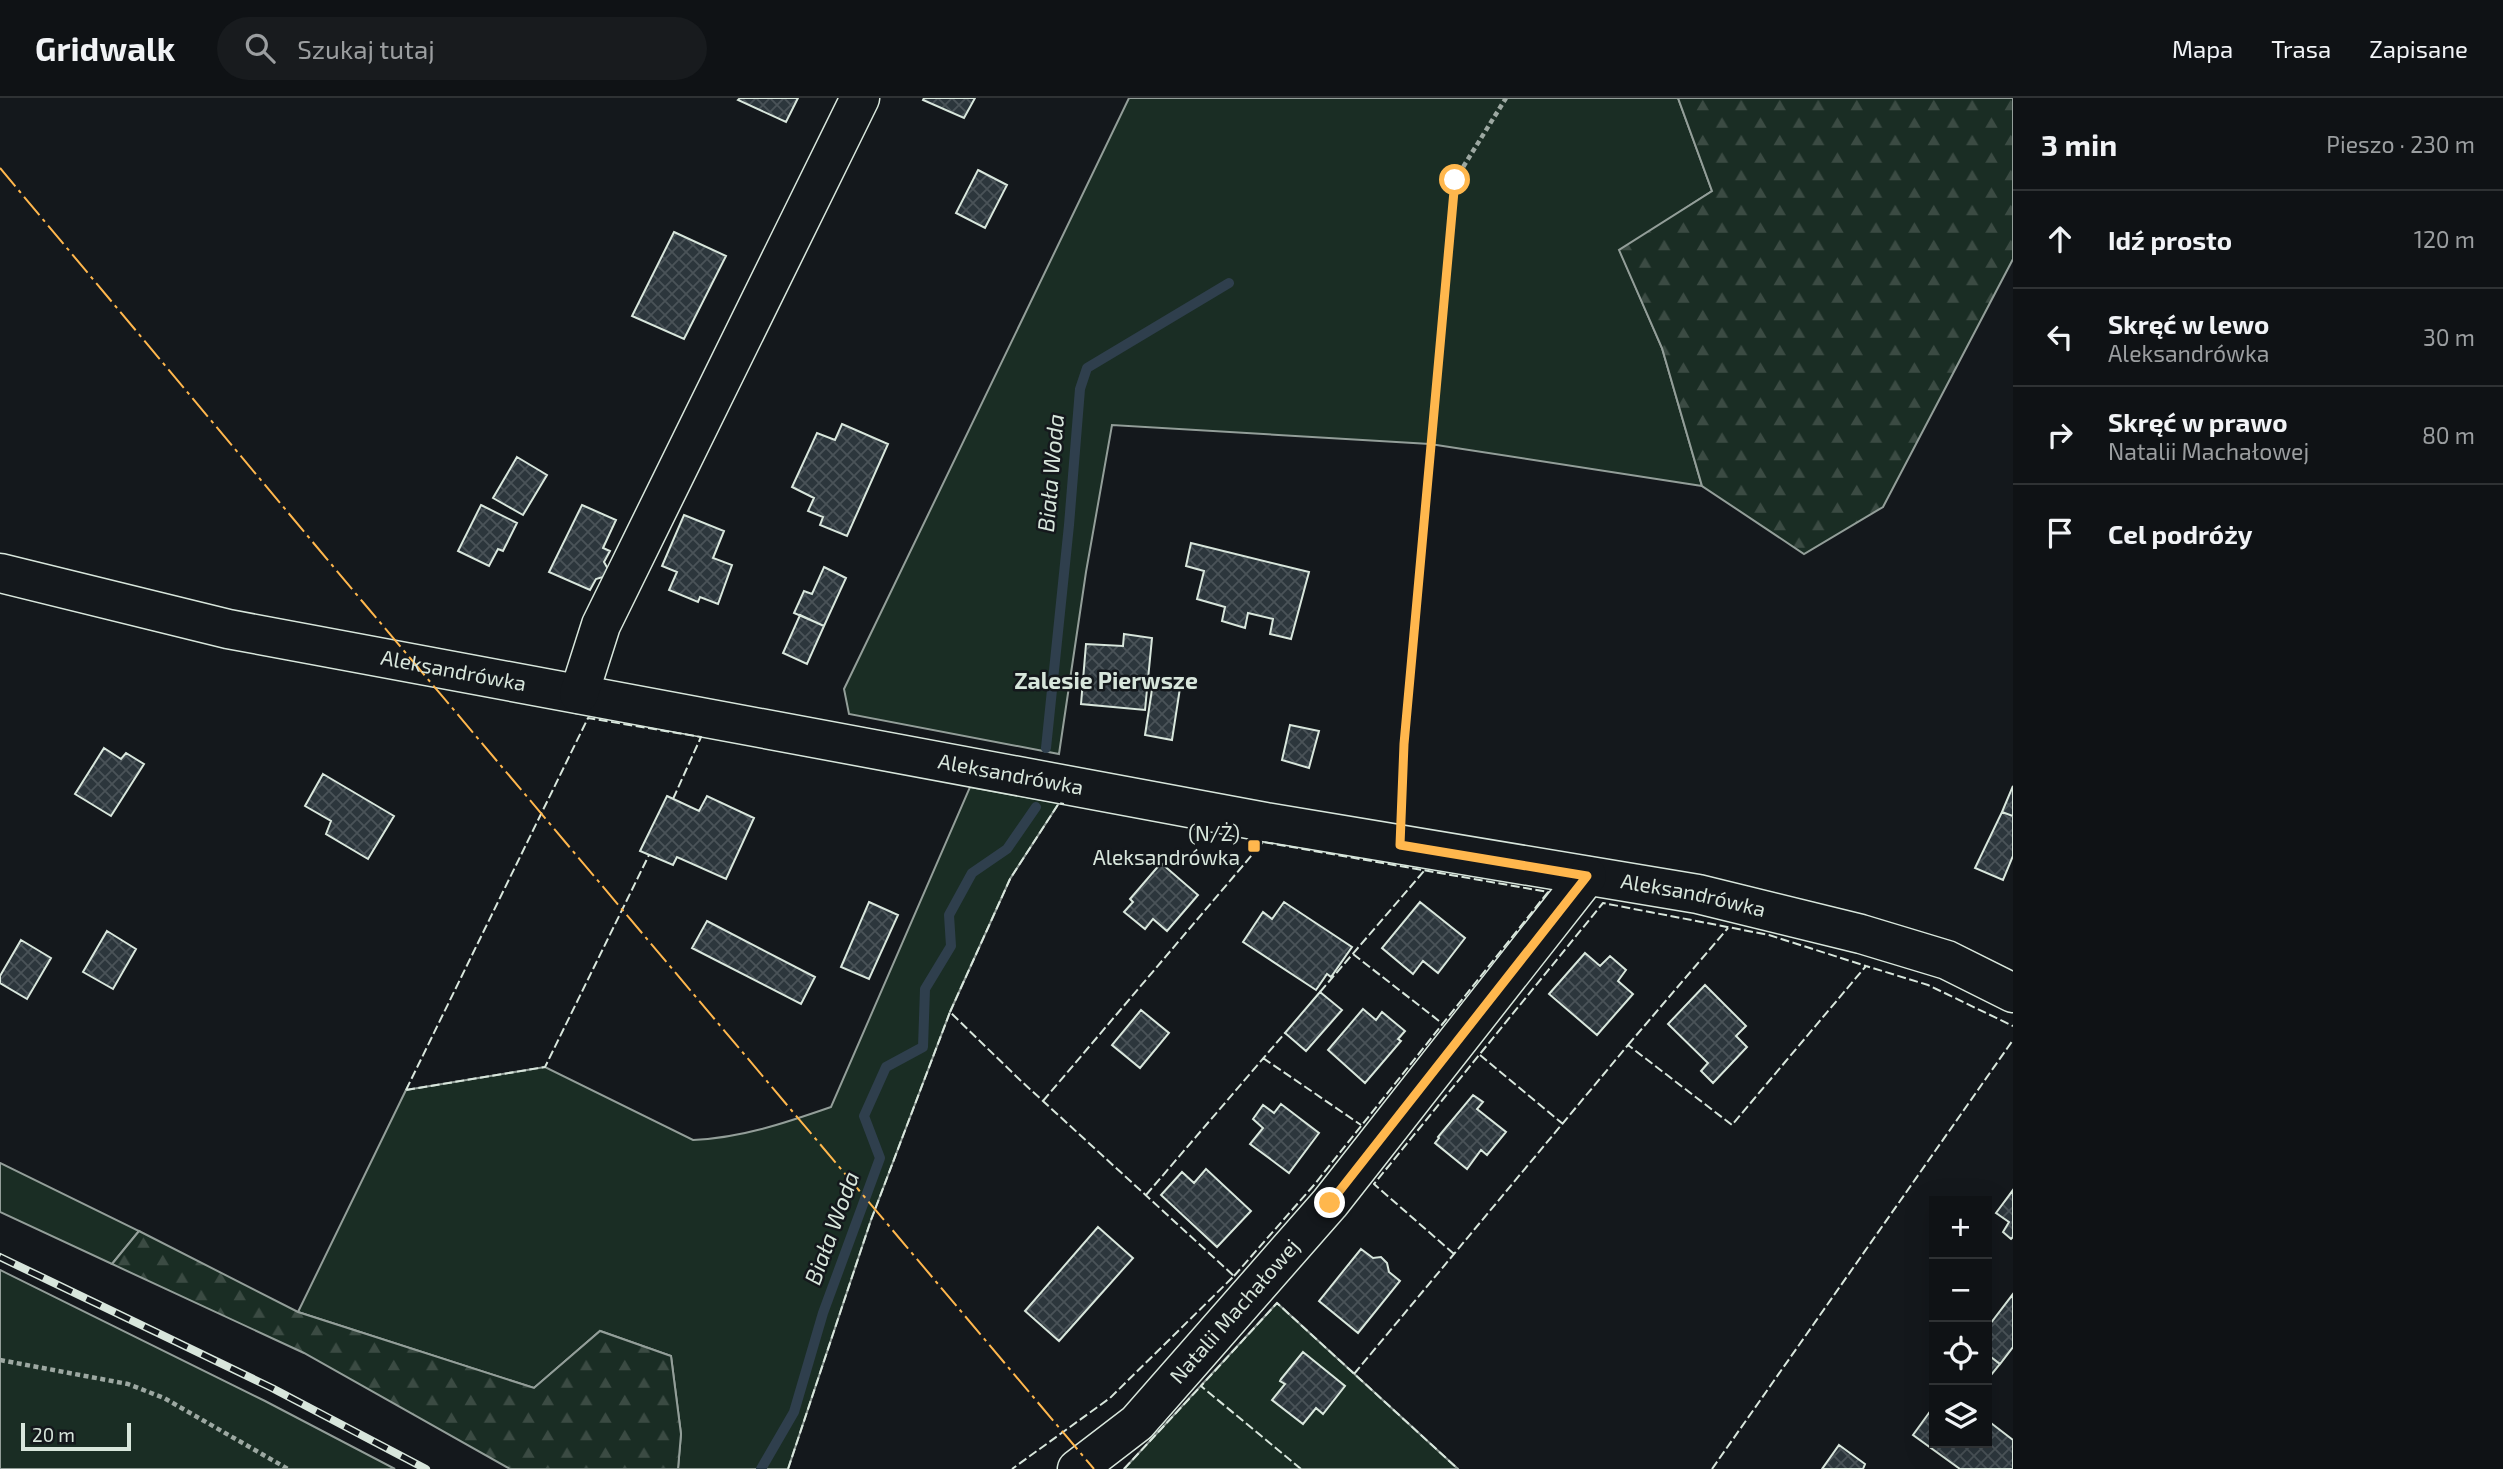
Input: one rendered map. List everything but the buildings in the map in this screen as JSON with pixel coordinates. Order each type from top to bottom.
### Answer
[{"type":"street","points":[[579,694],[601,625],[860,98]]},
{"type":"street","name":"Aleksandrówka","points":[[0,573],[228,629],[1252,820],[1698,894],[1861,934],[1947,960],[2013,993]]},
{"type":"street","name":"Natalii Machałowej","points":[[1077,1469],[1137,1423],[1330,1203],[1587,876]]},
{"type":"path","points":[[1400,845],[1404,744],[1455,180],[1506,98]]},
{"type":"path","points":[[0,1360],[128,1384],[164,1398],[288,1469]]},
{"type":"green space","points":[[1129,98],[1678,98],[1712,191],[1620,251],[1662,348],[1702,486],[1430,444],[1112,425],[1086,572],[1059,754],[849,714],[844,689]]},
{"type":"green space","points":[[1678,98],[2013,98],[2013,259],[1883,507],[1804,554],[1702,486],[1662,348],[1619,250],[1712,191]]},
{"type":"green space","points":[[970,787],[1059,803],[1010,879],[950,1012],[871,1220],[788,1469],[678,1469],[681,1434],[671,1356],[600,1331],[534,1388],[298,1312],[406,1090],[545,1067],[693,1140],[746,1133],[831,1107]]},
{"type":"green space","points":[[0,1163],[139,1231],[112,1264],[0,1212]]},
{"type":"green space","points":[[139,1231],[298,1312],[534,1388],[600,1331],[671,1356],[681,1434],[678,1469],[510,1469],[304,1353],[112,1264]]},
{"type":"green space","points":[[0,1270],[265,1401],[395,1469],[0,1469]]},
{"type":"green space","points":[[1277,1303],[1458,1469],[1124,1469]]},
{"type":"waterway","name":"Biała Woda","points":[[1046,748],[1080,389],[1087,368],[1229,283]]},
{"type":"waterway","name":"Biała Woda","points":[[761,1469],[794,1412],[823,1313],[880,1158],[864,1116],[886,1067],[923,1047],[925,989],[951,946],[949,915],[972,873],[1007,849],[1036,807]]},
{"type":"railway","points":[[0,1257],[272,1388],[426,1469]]},
{"type":"fence","points":[[406,1090],[588,718],[701,737],[673,799]]},
{"type":"fence","points":[[950,1012],[1010,879],[1059,803],[1064,804]]},
{"type":"fence","points":[[1043,1101],[1263,842]]},
{"type":"fence","points":[[1234,1276],[1314,1185],[1548,892],[1263,842]]},
{"type":"fence","points":[[406,1090],[545,1067],[649,855]]},
{"type":"fence","points":[[1320,992],[1424,871]]},
{"type":"fence","points":[[1454,1254],[1374,1184],[1603,903],[1769,935],[1866,966]]},
{"type":"fence","points":[[1628,1045],[1728,928]]},
{"type":"fence","points":[[1353,954],[1443,1024]]},
{"type":"fence","points":[[1354,1374],[1628,1045],[1732,1125],[1866,966],[1928,985],[2013,1026]]},
{"type":"fence","points":[[788,1469],[871,1220],[950,1012],[1020,1080],[1234,1276],[1110,1398],[1012,1469]]},
{"type":"fence","points":[[1146,1195],[1285,1033]]},
{"type":"fence","points":[[1712,1469],[2013,1040]]},
{"type":"fence","points":[[1480,1055],[1563,1124]]},
{"type":"fence","points":[[1263,1058],[1361,1125]]},
{"type":"fence","points":[[1301,1469],[1201,1386],[1277,1303],[1458,1469]]},
{"type":"fence","points":[[1124,1469],[1201,1386]]},
{"type":"power","points":[[0,168],[1094,1469]]},
{"type":"place","name":"(N/Ż) Aleksandrówka","points":[[1254,846]]},
{"type":"district","name":"Zalesie Pierwsze","points":[[1106,681]]},
{"type":"route","points":[[1330,1203],[1587,876],[1400,845],[1404,744],[1455,180]]}]
